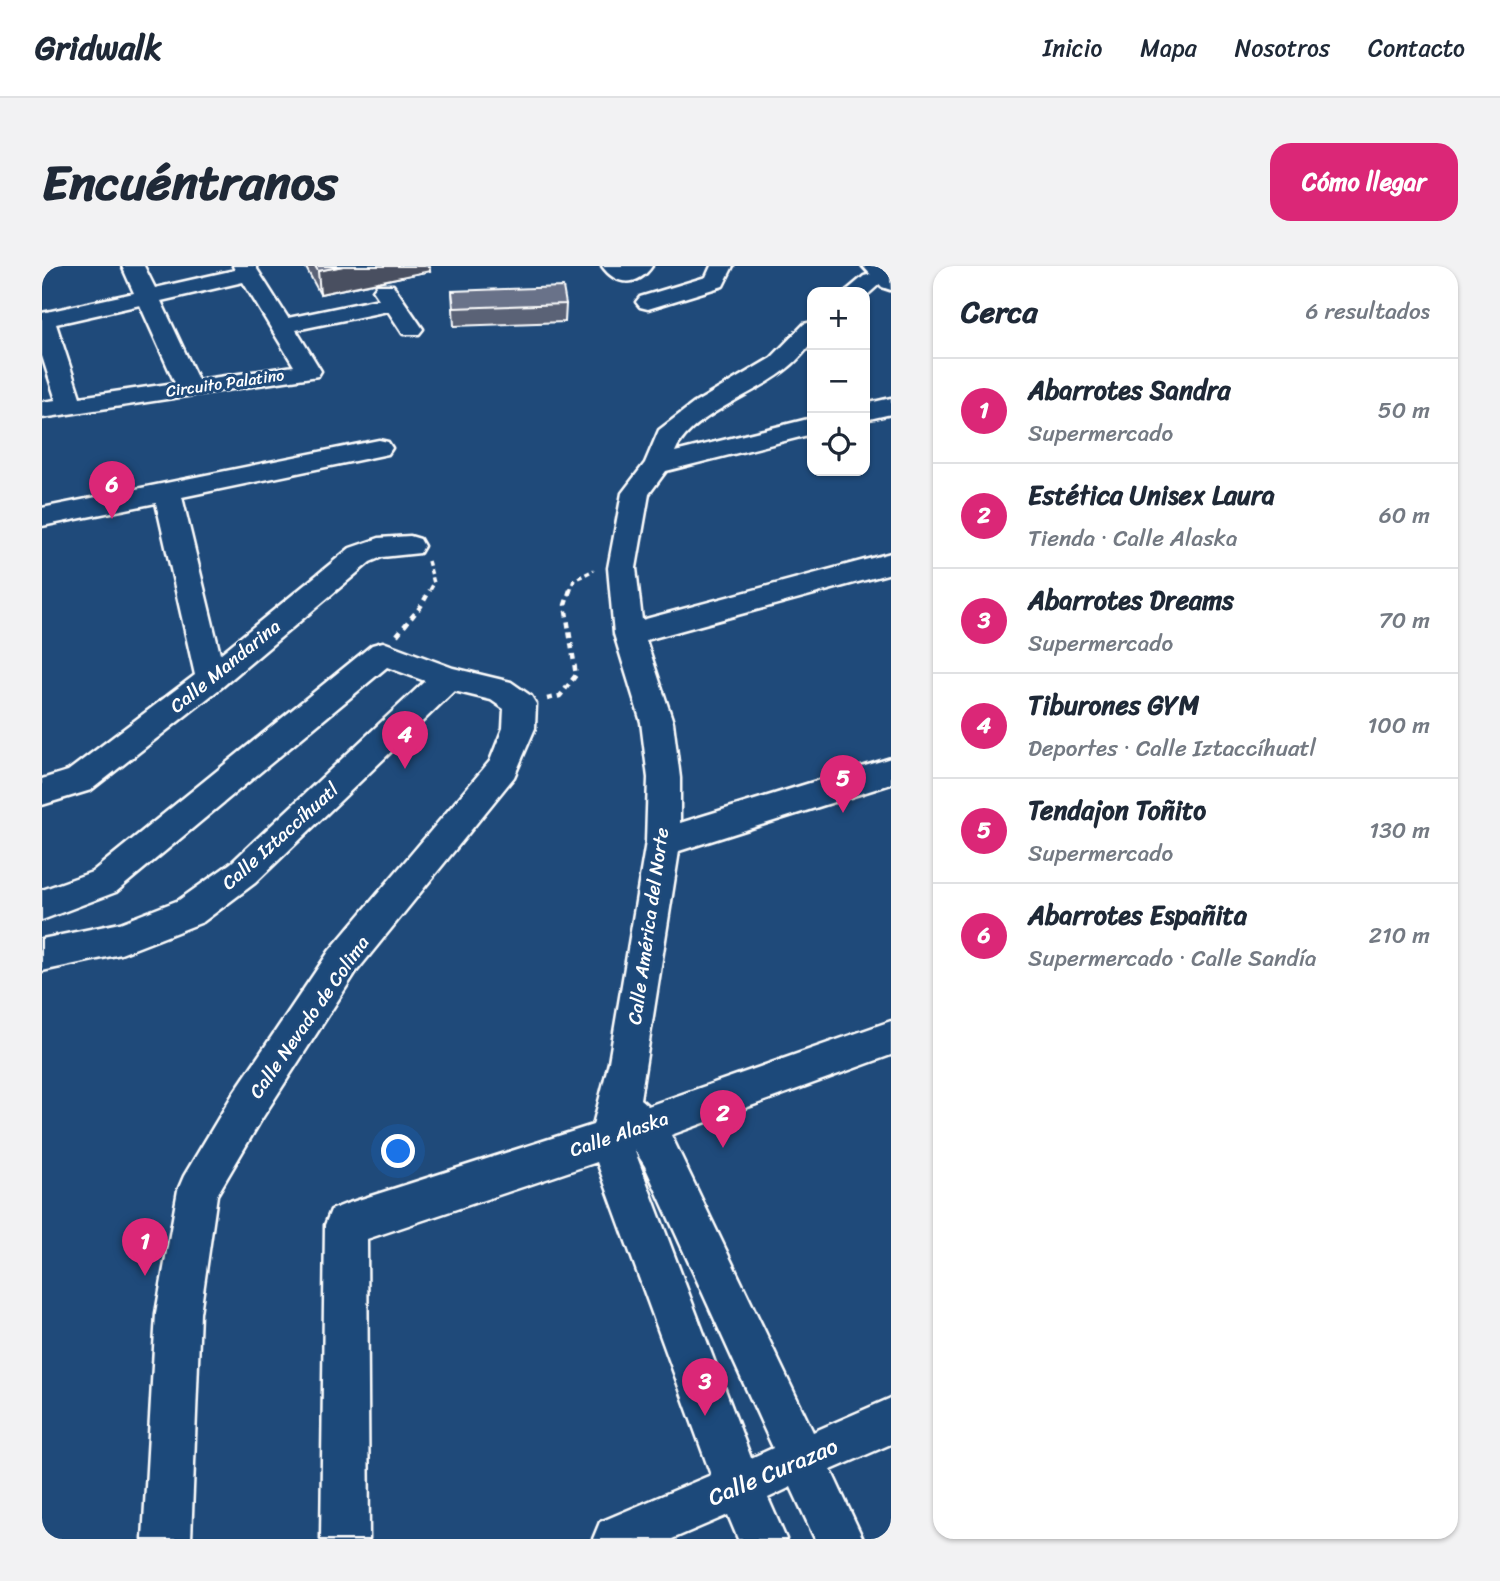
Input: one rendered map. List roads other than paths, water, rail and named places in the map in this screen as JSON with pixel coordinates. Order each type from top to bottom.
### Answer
[{"type":"street","points":[[133,266],[190,388]]},
{"type":"street","points":[[613,266],[622,276],[641,266]]},
{"type":"street","points":[[648,302],[715,281],[722,266]]},
{"type":"street","name":"Circuito Palatino","points":[[42,410],[70,406],[190,388],[309,371],[246,270],[148,297],[43,320],[70,406]]},
{"type":"street","points":[[281,326],[390,296],[411,329]]},
{"type":"street","name":"Calle América del Norte","points":[[762,1539],[739,1488],[623,1124],[663,842],[664,778],[657,722],[629,634],[622,568],[636,493],[657,465],[668,436],[702,410],[780,363],[807,334]]},
{"type":"street","points":[[870,411],[891,406]]},
{"type":"street","points":[[657,465],[807,427]]},
{"type":"street","points":[[42,517],[379,448]]},
{"type":"street","points":[[167,491],[211,679]]},
{"type":"street","name":"Calle Mandarina","points":[[42,792],[79,781],[211,679],[360,555],[379,548],[410,547]]},
{"type":"street","points":[[629,634],[891,564]]},
{"type":"street","points":[[42,905],[104,881],[383,653],[448,678]]},
{"type":"street","name":"Calle Nevado de Colima","points":[[167,1539],[178,1313],[198,1190],[247,1107],[343,961],[503,768],[519,728],[520,704],[500,690],[448,678]]},
{"type":"street","name":"Calle Iztaccíhuatl","points":[[42,954],[121,938],[191,911],[243,873],[448,678]]},
{"type":"street","points":[[663,842],[891,771]]},
{"type":"street","name":"Calle Alaska","points":[[345,1539],[346,1225],[623,1124],[891,1038]]},
{"type":"street","points":[[623,1124],[659,1152],[839,1539]]},
{"type":"street","name":"Calle Curazao","points":[[617,1539],[891,1421]]},
{"type":"place","name":"Abarrotes Españita","points":[[112,519]]},
{"type":"place","name":"Tiburones GYM","points":[[405,769]]},
{"type":"place","name":"Tendajon Toñito","points":[[843,813]]},
{"type":"place","name":"Estética Unisex Laura","points":[[723,1148]]},
{"type":"place","name":"Abarrotes Sandra","points":[[145,1276]]},
{"type":"place","name":"Abarrotes Dreams","points":[[705,1416]]}]
